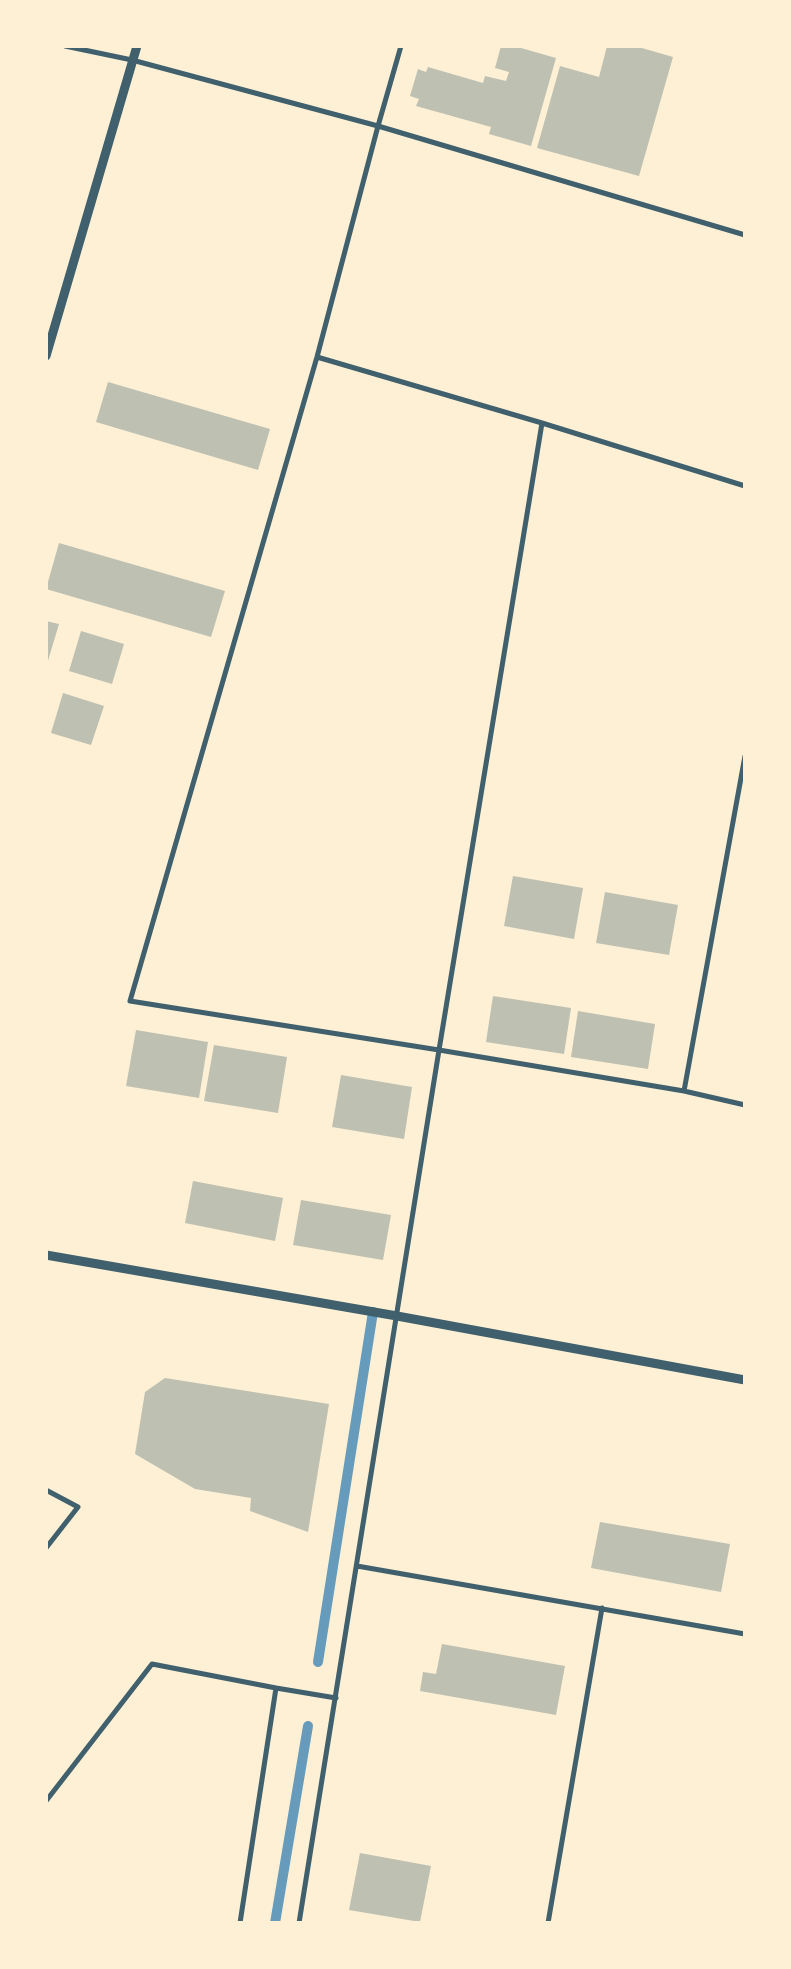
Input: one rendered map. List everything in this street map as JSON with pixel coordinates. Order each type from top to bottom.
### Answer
[{"type":"street","points":[[65,46],[132,60],[378,126],[745,235]]},
{"type":"street","points":[[46,356],[136,46]]},
{"type":"street","points":[[401,46],[317,357],[130,1001],[684,1091],[745,1105]]},
{"type":"street","points":[[317,357],[542,423],[745,486]]},
{"type":"street","points":[[299,1923],[542,423]]},
{"type":"street","points":[[684,1091],[745,756]]},
{"type":"street","points":[[46,1255],[397,1316],[745,1380]]},
{"type":"street","points":[[46,1490],[78,1507],[46,1548]]},
{"type":"street","points":[[357,1566],[745,1634]]},
{"type":"street","points":[[548,1923],[602,1608]]},
{"type":"street","points":[[46,1801],[152,1664],[336,1698]]},
{"type":"street","points":[[240,1923],[276,1688]]},
{"type":"building","points":[[501,46],[514,46],[556,58],[531,146],[489,134],[491,127],[416,106],[419,99],[410,96],[418,69],[426,72],[428,67],[483,83],[485,76],[506,81],[509,72],[495,68]]},
{"type":"building","points":[[607,46],[635,46],[673,57],[639,176],[537,148],[560,66],[599,77]]},
{"type":"building","points":[[108,382],[270,429],[258,470],[96,422]]},
{"type":"building","points":[[59,543],[225,591],[211,637],[46,589]]},
{"type":"building","points":[[46,621],[59,624],[47,664],[46,664]]},
{"type":"building","points":[[81,631],[124,644],[112,684],[69,671]]},
{"type":"building","points":[[63,693],[104,706],[91,745],[51,733]]},
{"type":"building","points":[[513,876],[583,888],[574,939],[504,926]]},
{"type":"building","points":[[605,892],[678,905],[669,955],[596,943]]},
{"type":"building","points":[[493,996],[571,1008],[564,1054],[486,1042]]},
{"type":"building","points":[[578,1011],[655,1024],[648,1069],[571,1057]]},
{"type":"building","points":[[136,1030],[208,1042],[199,1098],[126,1086]]},
{"type":"building","points":[[214,1045],[287,1057],[278,1113],[204,1101]]},
{"type":"building","points":[[341,1075],[412,1087],[404,1139],[332,1127]]},
{"type":"building","points":[[193,1181],[283,1198],[275,1241],[185,1223]]},
{"type":"building","points":[[301,1200],[391,1215],[383,1260],[293,1245]]},
{"type":"building","points":[[165,1378],[329,1404],[308,1532],[250,1511],[251,1498],[195,1489],[135,1454],[145,1392]]},
{"type":"building","points":[[600,1522],[730,1544],[721,1592],[591,1568]]},
{"type":"building","points":[[442,1644],[565,1666],[556,1715],[420,1691],[423,1672],[436,1674]]},
{"type":"building","points":[[360,1853],[431,1866],[420,1922],[349,1910]]},
{"type":"waterway","points":[[318,1662],[373,1312]]},
{"type":"waterway","points":[[275,1923],[308,1726]]}]
